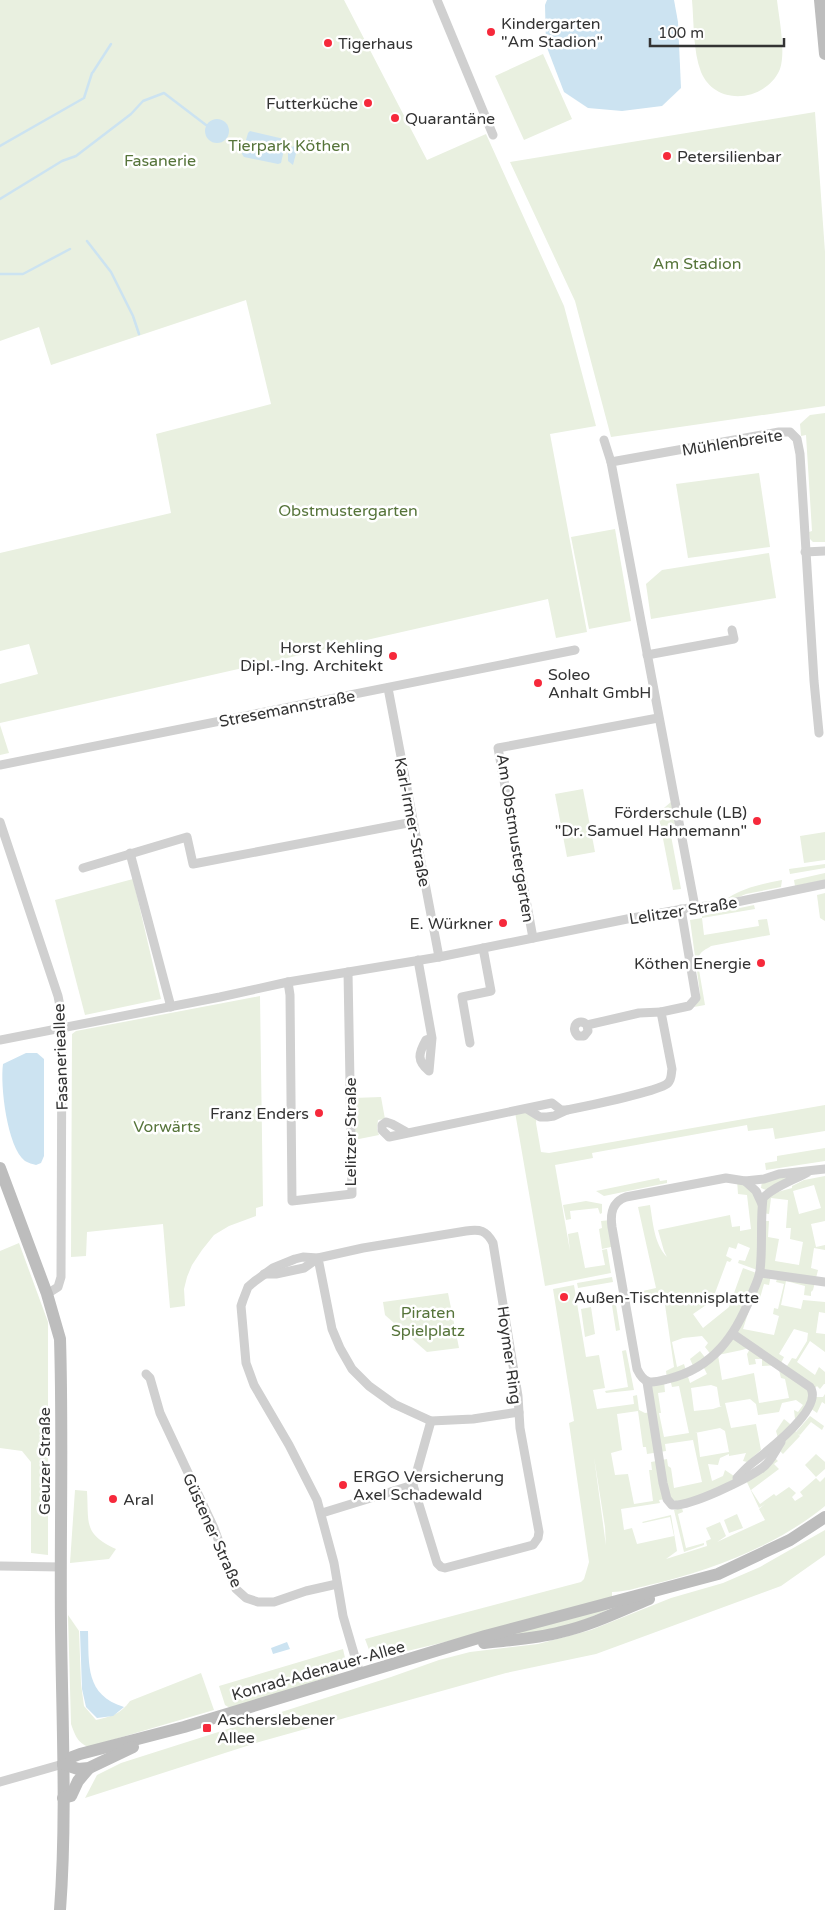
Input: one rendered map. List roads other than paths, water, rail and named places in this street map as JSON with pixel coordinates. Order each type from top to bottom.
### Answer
[{"type":"main road","points":[[820,0],[825,54]]},
{"type":"main road","name":"Geuzer Straße","points":[[0,1168],[47,1294],[60,1339],[63,1764],[60,1910]]},
{"type":"main road","name":"Konrad-Adenauer-Allee","points":[[63,1764],[80,1754],[184,1727],[494,1634],[718,1574],[790,1540],[825,1517]]},
{"type":"main road","name":"Konrad-Adenauer-Allee","points":[[89,1768],[116,1754],[184,1727]]},
{"type":"main road","points":[[63,1764],[78,1769],[89,1768]]},
{"type":"main road","points":[[63,1798],[71,1796],[80,1779],[89,1768]]},
{"type":"street","points":[[437,0],[494,135]]},
{"type":"street","name":"Mühlenbreite","points":[[611,462],[771,433],[790,432],[797,439],[800,454],[805,552],[819,733]]},
{"type":"street","points":[[604,440],[611,462],[695,907]]},
{"type":"street","points":[[805,552],[825,550]]},
{"type":"street","points":[[647,655],[734,639],[732,630]]},
{"type":"street","name":"Stresemannstraße","points":[[0,765],[574,650]]},
{"type":"street","name":"Karl-Irmer-Straße","points":[[388,688],[438,956]]},
{"type":"street","name":"Am Obstmustergarten","points":[[533,938],[498,748],[658,718]]},
{"type":"street","name":"Fasanerieallee","points":[[0,822],[58,996],[62,1028],[61,1277],[58,1287],[47,1294]]},
{"type":"street","points":[[83,868],[187,837],[193,864],[413,822]]},
{"type":"street","points":[[130,853],[171,1007]]},
{"type":"street","name":"Lelitzer Straße","points":[[0,1040],[288,982],[418,960],[681,909],[722,904],[825,884]]},
{"type":"street","points":[[588,1026],[640,1013],[661,1012],[689,1006],[696,998],[681,909]]},
{"type":"street","points":[[470,1043],[462,997],[491,991],[483,948]]},
{"type":"street","points":[[418,960],[432,1038]]},
{"type":"street","name":"Lelitzer Straße","points":[[288,982],[290,995],[292,1201],[352,1194],[348,972]]},
{"type":"street","points":[[527,1109],[540,1117],[547,1118],[567,1110],[653,1090],[668,1083],[671,1078],[672,1069],[661,1012]]},
{"type":"street","points":[[408,1133],[552,1103],[561,1110],[567,1110]]},
{"type":"street","points":[[764,1179],[760,1184],[764,1190],[760,1273],[742,1319],[733,1334],[703,1364],[672,1378],[647,1382],[641,1378],[637,1369],[612,1227],[611,1216],[613,1207],[620,1199],[626,1197],[726,1178],[745,1181],[764,1179],[779,1174],[825,1169]]},
{"type":"street","points":[[745,1181],[764,1190],[808,1172]]},
{"type":"street","points":[[745,1181],[756,1191],[762,1205]]},
{"type":"street","name":"Hoymer Ring","points":[[479,1229],[484,1231],[493,1243],[516,1380],[519,1412],[473,1419],[431,1420],[394,1404],[369,1386],[352,1369],[332,1329],[318,1258],[456,1232],[479,1229]]},
{"type":"street","points":[[318,1258],[304,1268],[276,1274],[264,1274],[248,1287],[244,1294],[242,1306],[246,1363],[254,1385],[305,1473],[322,1513],[343,1616],[360,1674]]},
{"type":"street","points":[[760,1273],[825,1282]]},
{"type":"street","points":[[647,1382],[668,1502],[674,1505],[686,1503],[730,1485],[750,1465],[781,1442],[795,1428],[814,1402],[815,1393],[810,1387],[733,1334]]},
{"type":"street","name":"Güstener Straße","points":[[146,1374],[150,1378],[160,1413],[214,1528],[236,1589],[246,1598],[258,1602],[274,1602],[306,1591],[337,1584]]},
{"type":"street","points":[[431,1420],[413,1486],[436,1563],[441,1567],[449,1567],[533,1545],[538,1538],[539,1532],[520,1428],[519,1412]]},
{"type":"street","points":[[322,1513],[413,1486]]},
{"type":"street","points":[[0,1566],[61,1567]]},
{"type":"street","points":[[0,1782],[63,1764]]},
{"type":"water","points":[[547,0],[674,0],[678,22],[681,88],[662,106],[622,111],[588,108],[564,92],[546,45],[545,5]]},
{"type":"water","points":[[217,119],[222,120],[228,126],[228,136],[222,142],[217,143],[212,142],[206,136],[205,131],[206,126],[212,120]]},
{"type":"water","points":[[250,131],[286,141],[281,163],[244,157],[242,154]]},
{"type":"water","points":[[298,146],[293,165],[288,161],[288,149]]},
{"type":"water","points":[[26,1053],[37,1053],[44,1059],[44,1156],[41,1163],[36,1165],[25,1161],[19,1154],[9,1130],[4,1100],[3,1064]]},
{"type":"water","points":[[80,1631],[88,1631],[90,1667],[96,1687],[111,1702],[124,1707],[113,1716],[97,1718],[86,1707],[82,1689]]},
{"type":"water","points":[[287,1642],[290,1649],[273,1654],[271,1648]]},
{"type":"waterway","points":[[93,72],[111,44]]},
{"type":"waterway","points":[[0,146],[84,98],[92,73]]},
{"type":"waterway","points":[[0,199],[62,161],[76,156],[131,114],[143,101],[164,93],[206,125]]},
{"type":"waterway","points":[[87,241],[111,272],[133,316],[139,334]]},
{"type":"waterway","points":[[0,274],[23,274],[70,249]]},
{"type":"place","name":"Kindergarten \"Am Stadion\"","points":[[491,32]]},
{"type":"place","name":"Tigerhaus","points":[[328,43]]},
{"type":"place","name":"Futterküche","points":[[368,103]]},
{"type":"place","name":"Quarantäne","points":[[395,118]]},
{"type":"place","name":"Petersilienbar","points":[[667,156]]},
{"type":"place","name":"Horst Kehling Dipl.-Ing. Architekt","points":[[393,656]]},
{"type":"place","name":"Soleo Anhalt GmbH","points":[[538,683]]},
{"type":"place","name":"Förderschule (LB) \"Dr. Samuel Hahnemann\"","points":[[757,821]]},
{"type":"place","name":"E. Würkner","points":[[503,923]]},
{"type":"place","name":"Köthen Energie","points":[[761,963]]},
{"type":"place","name":"Franz Enders","points":[[319,1113]]},
{"type":"place","name":"Außen-Tischtennisplatte","points":[[564,1297]]},
{"type":"place","name":"ERGO Versicherung Axel Schadewald","points":[[343,1485]]},
{"type":"place","name":"Aral","points":[[113,1499]]},
{"type":"place","name":"Ascherslebener Allee","points":[[207,1728]]},
{"type":"park label","name":"Tierpark Köthen","points":[[289,145]]},
{"type":"park label","name":"Fasanerie","points":[[160,160]]},
{"type":"park label","name":"Am Stadion","points":[[697,263]]},
{"type":"park label","name":"Obstmustergarten","points":[[348,510]]},
{"type":"park label","name":"Vorwärts","points":[[167,1126]]},
{"type":"park label","name":"Piraten Spielplatz","points":[[428,1321]]}]
